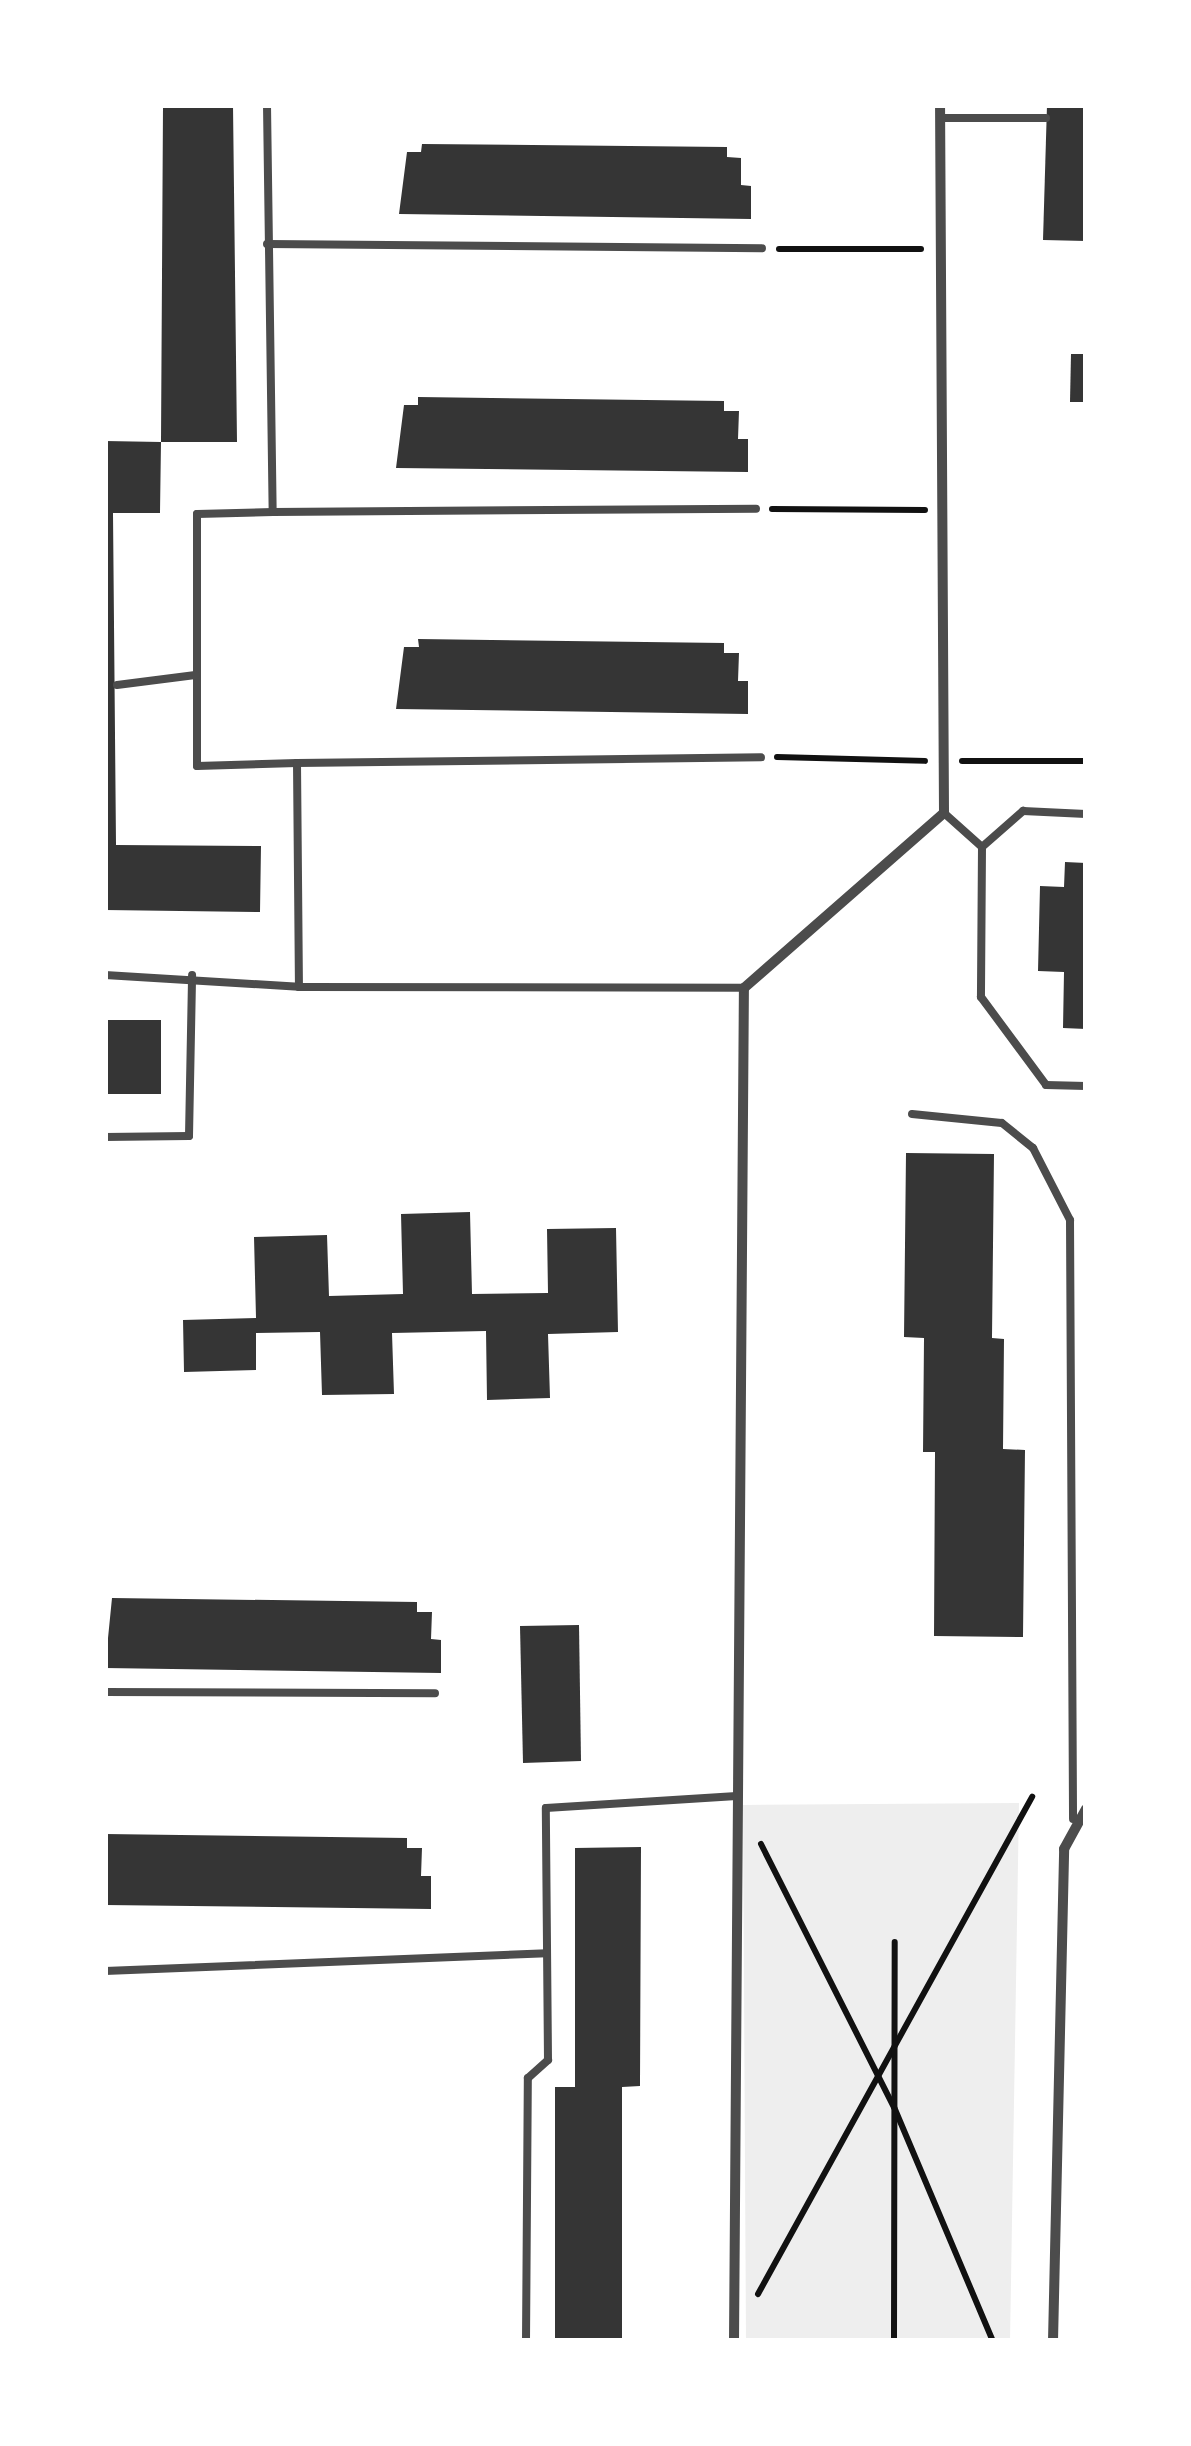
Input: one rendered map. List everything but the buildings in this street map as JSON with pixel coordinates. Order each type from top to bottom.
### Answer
[{"type":"street","points":[[734,2340],[744,988],[944,813],[940,105]]},
{"type":"street","points":[[1053,2341],[1064,1848],[1073,1820],[1086,1810]]},
{"type":"lane","points":[[267,105],[273,512]]},
{"type":"lane","points":[[940,118],[1046,118]]},
{"type":"lane","points":[[267,244],[762,248]]},
{"type":"lane","points":[[756,508],[198,514],[196,766],[762,757]]},
{"type":"lane","points":[[117,685],[195,675]]},
{"type":"lane","points":[[297,763],[300,988]]},
{"type":"lane","points":[[1086,814],[1023,811],[982,847],[981,997],[1046,1085],[1086,1086]]},
{"type":"lane","points":[[944,813],[982,847]]},
{"type":"lane","points":[[105,975],[192,975],[300,988],[744,988]]},
{"type":"lane","points":[[105,1137],[189,1136],[192,975]]},
{"type":"lane","points":[[912,1114],[1002,1124],[1033,1148],[1070,1220],[1073,1820]]},
{"type":"lane","points":[[105,1692],[436,1692]]},
{"type":"lane","points":[[526,2341],[528,2078],[548,2060],[546,1808],[737,1796]]},
{"type":"lane","points":[[105,1972],[547,1952]]},
{"type":"path","points":[[762,248],[941,249]]},
{"type":"path","points":[[756,508],[942,510]]},
{"type":"path","points":[[762,757],[1086,761]]},
{"type":"path","points":[[737,1796],[894,2107],[993,2341]]},
{"type":"path","points":[[734,2340],[1032,1798]]},
{"type":"path","points":[[894,2341],[895,1942]]},
{"type":"shaded area","points":[[1019,1803],[1010,2341],[746,2341],[743,1805]]}]
